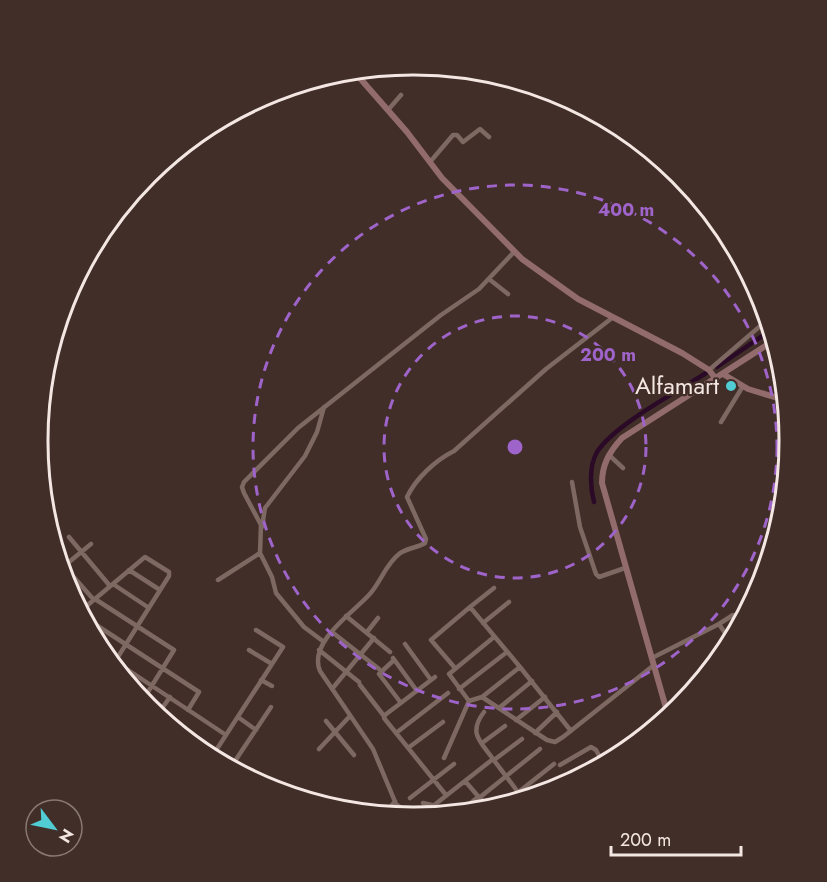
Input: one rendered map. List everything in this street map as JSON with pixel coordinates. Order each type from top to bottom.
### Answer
[{"type":"street","points":[[361,80],[442,178],[514,252],[547,278],[612,318],[682,353],[709,370],[716,379]]},
{"type":"street","points":[[388,110],[401,95]]},
{"type":"street","points":[[430,162],[453,135],[457,135],[463,142],[480,129],[489,137]]},
{"type":"street","points":[[261,529],[244,493],[242,487],[244,482],[298,428],[441,315],[479,289],[514,252]]},
{"type":"street","points":[[489,279],[508,294]]},
{"type":"street","points":[[398,806],[373,749],[317,664],[319,650],[346,616],[369,596],[395,557],[402,552],[423,545],[426,541],[407,497],[438,459],[454,451],[546,369],[612,318]]},
{"type":"street","points":[[709,370],[761,326]]},
{"type":"street","points":[[665,705],[625,568],[602,483],[602,472],[609,455],[622,438],[767,345]]},
{"type":"street","points":[[723,374],[743,386],[776,397]]},
{"type":"street","points":[[721,422],[743,386]]},
{"type":"street","points":[[324,407],[317,432],[305,456],[265,508],[260,553],[278,597],[304,627],[324,642]]},
{"type":"street","points":[[609,455],[623,468]]},
{"type":"street","points":[[572,482],[580,527],[597,574],[599,577],[625,568]]},
{"type":"street","points":[[69,537],[111,585],[149,608]]},
{"type":"street","points":[[69,562],[91,544]]},
{"type":"street","points":[[218,580],[260,553]]},
{"type":"street","points":[[87,605],[143,558],[148,557],[169,572],[169,576],[118,656]]},
{"type":"street","points":[[129,570],[160,590]]},
{"type":"street","points":[[75,579],[95,599],[174,650],[148,692]]},
{"type":"street","points":[[455,668],[431,640],[494,588]]},
{"type":"street","points":[[483,623],[509,602]]},
{"type":"street","points":[[470,607],[571,730]]},
{"type":"street","points":[[346,616],[390,652]]},
{"type":"street","points":[[483,697],[535,733],[555,742],[653,662],[734,616]]},
{"type":"street","points":[[367,632],[378,618]]},
{"type":"street","points":[[720,624],[725,632]]},
{"type":"street","points":[[99,627],[200,692],[188,710]]},
{"type":"street","points":[[217,749],[283,647],[256,630]]},
{"type":"street","points":[[332,632],[379,669]]},
{"type":"street","points":[[469,701],[450,676],[455,668],[494,637]]},
{"type":"street","points":[[332,689],[374,638]]},
{"type":"street","points":[[384,716],[433,679],[405,644]]},
{"type":"street","points":[[249,650],[272,664]]},
{"type":"street","points":[[319,650],[360,683],[396,734],[446,795]]},
{"type":"street","points":[[459,689],[507,652]]},
{"type":"street","points":[[401,704],[379,674],[393,659],[417,691]]},
{"type":"street","points":[[469,701],[483,697],[520,667]]},
{"type":"street","points":[[130,671],[226,735]]},
{"type":"street","points":[[261,680],[272,686]]},
{"type":"street","points":[[499,708],[532,681]]},
{"type":"street","points":[[396,734],[448,693]]},
{"type":"street","points":[[163,707],[170,697]]},
{"type":"street","points":[[516,720],[545,697]]},
{"type":"street","points":[[444,758],[469,701]]},
{"type":"street","points":[[235,760],[271,707]]},
{"type":"street","points":[[484,712],[476,729],[477,736],[518,791]]},
{"type":"street","points":[[535,733],[556,712]]},
{"type":"street","points":[[319,749],[350,716]]},
{"type":"street","points":[[237,717],[256,730]]},
{"type":"street","points":[[326,721],[354,755]]},
{"type":"street","points":[[408,748],[443,722]]},
{"type":"street","points":[[482,743],[505,726]]},
{"type":"street","points":[[433,806],[522,739]]},
{"type":"street","points":[[560,765],[591,747],[599,756]]},
{"type":"street","points":[[474,801],[540,749]]},
{"type":"street","points":[[410,798],[454,764]]},
{"type":"street","points":[[526,788],[554,764]]},
{"type":"street","points":[[465,782],[481,800]]},
{"type":"street","points":[[391,806],[395,801]]},
{"type":"street","points":[[423,803],[436,806]]},
{"type":"waterway","points":[[717,367],[764,335]]},
{"type":"waterway","points":[[594,502],[591,470],[594,458],[605,442],[631,420],[706,373]]},
{"type":"place","name":"Alfamart","points":[[731,386]]}]
